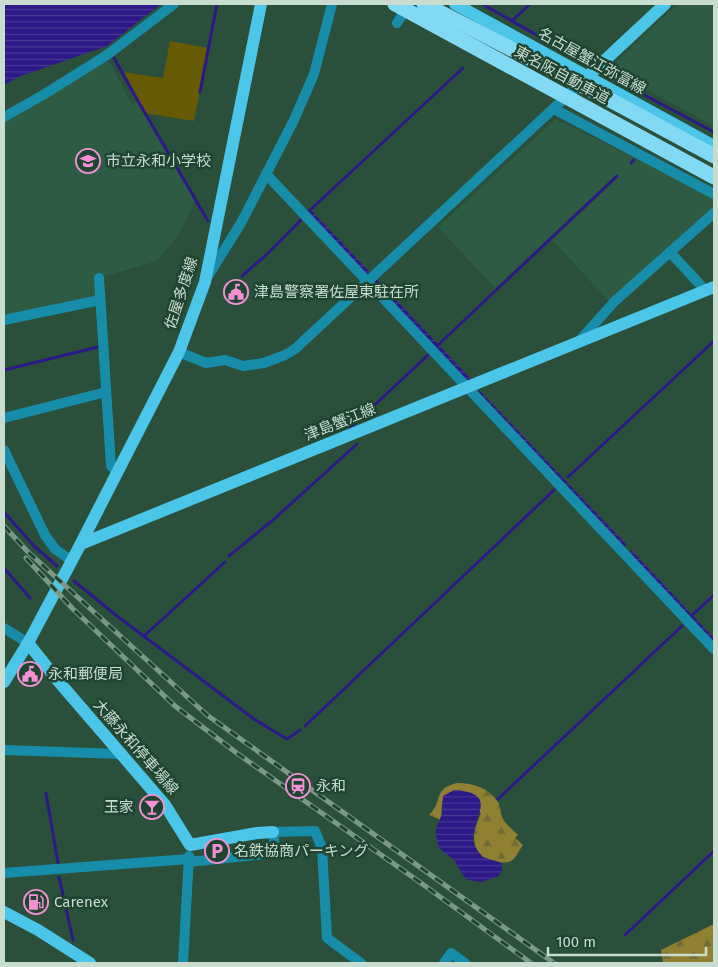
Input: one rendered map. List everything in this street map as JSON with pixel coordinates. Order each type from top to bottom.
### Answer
[{"type":"highway","name":"東名阪自動車道","points":[[395,4],[714,177]]},
{"type":"highway","name":"東名阪自動車道","points":[[424,4],[602,95],[714,156]]},
{"type":"main road","name":"佐屋多度線","points":[[81,544],[179,352],[205,282],[261,4]]},
{"type":"main road","name":"名古屋蟹江弥富線","points":[[455,4],[714,146]]},
{"type":"main road","points":[[587,78],[665,4]]},
{"type":"main road","name":"津島蟹江線","points":[[81,544],[710,288]]},
{"type":"main road","points":[[4,682],[28,643],[81,544]]},
{"type":"main road","name":"大藤永和停車場線","points":[[28,643],[59,682],[165,805],[190,845]]},
{"type":"main road","points":[[190,845],[273,832]]},
{"type":"main road","points":[[4,912],[38,930],[90,963]]},
{"type":"street","points":[[4,117],[107,55],[174,4]]},
{"type":"street","points":[[205,282],[241,223],[294,120],[314,74],[332,4]]},
{"type":"street","points":[[397,24],[410,4]]},
{"type":"street","points":[[179,352],[206,363],[225,360],[243,366],[269,361],[295,348],[587,78]]},
{"type":"street","points":[[554,109],[714,194]]},
{"type":"street","points":[[266,174],[371,278],[468,388],[714,649]]},
{"type":"street","points":[[577,343],[615,301],[714,213]]},
{"type":"street","points":[[670,252],[710,288]]},
{"type":"street","points":[[99,278],[111,466],[118,472]]},
{"type":"street","points":[[4,320],[100,300]]},
{"type":"street","points":[[4,418],[106,392]]},
{"type":"street","points":[[4,450],[45,535],[55,549],[72,561]]},
{"type":"street","points":[[4,628],[28,643]]},
{"type":"street","points":[[4,750],[120,754]]},
{"type":"street","points":[[4,874],[276,854],[273,832],[315,831],[322,848],[327,938],[361,963]]},
{"type":"street","points":[[183,963],[190,845]]},
{"type":"street","points":[[444,963],[451,953],[465,963]]},
{"type":"shaded area","points":[[4,4],[161,4],[107,46],[21,76],[4,85]]},
{"type":"shaded area","points":[[678,4],[714,4],[714,126],[608,69]]},
{"type":"shaded area","points":[[170,41],[208,48],[194,121],[144,113],[122,72],[163,78]]},
{"type":"shaded area","name":"市立永和小学校","points":[[105,61],[110,63],[132,105],[138,101],[195,200],[180,233],[157,261],[95,279],[98,294],[95,298],[4,317],[4,122],[45,99]]},
{"type":"shaded area","points":[[556,119],[714,198],[714,208],[677,243],[664,250],[610,302],[552,240],[618,178],[616,175],[495,288],[438,227]]},
{"type":"shaded area","points":[[310,209],[472,380],[468,381],[307,212]]},
{"type":"shaded area","points":[[479,390],[627,545],[624,546],[477,391]]},
{"type":"shaded area","points":[[631,550],[714,638],[714,643],[629,553]]},
{"type":"shaded area","points":[[454,790],[469,792],[477,796],[481,802],[474,844],[483,857],[502,864],[499,876],[481,882],[468,880],[462,874],[455,861],[439,848],[436,829],[442,814],[443,796]]},
{"type":"green space","points":[[457,783],[480,787],[490,793],[498,802],[503,820],[518,835],[515,838],[523,845],[511,861],[489,861],[478,852],[474,836],[481,813],[442,801],[441,820],[429,815],[436,805],[441,792]]},
{"type":"green space","points":[[714,924],[714,963],[663,963],[661,950]]},
{"type":"waterway","points":[[200,92],[217,4]]},
{"type":"waterway","points":[[482,4],[583,61]]},
{"type":"waterway","points":[[513,20],[530,4]]},
{"type":"waterway","points":[[114,58],[208,221]]},
{"type":"waterway","points":[[308,212],[463,68]]},
{"type":"waterway","points":[[616,80],[714,132]]},
{"type":"waterway","points":[[631,163],[634,160]]},
{"type":"waterway","points":[[437,346],[617,176]]},
{"type":"waterway","points":[[242,276],[301,220]]},
{"type":"waterway","points":[[568,477],[714,341]]},
{"type":"waterway","points":[[4,370],[98,347]]},
{"type":"waterway","points":[[350,428],[428,355]]},
{"type":"waterway","points":[[229,556],[273,520],[357,444]]},
{"type":"waterway","points":[[305,726],[554,490]]},
{"type":"waterway","points":[[4,512],[34,546],[57,566]]},
{"type":"waterway","points":[[144,636],[225,562]]},
{"type":"waterway","points":[[4,568],[30,598]]},
{"type":"waterway","points":[[74,581],[117,616],[254,719],[287,739],[300,730]]},
{"type":"waterway","points":[[691,616],[714,595]]},
{"type":"waterway","points":[[498,799],[682,626]]},
{"type":"waterway","points":[[46,793],[58,863]]},
{"type":"waterway","points":[[625,935],[714,851]]},
{"type":"waterway","points":[[59,877],[73,940]]},
{"type":"railway","points":[[4,526],[27,551],[207,715],[554,963]]},
{"type":"railway","points":[[26,558],[73,609],[175,706],[238,754],[531,963]]},
{"type":"place","name":"市立永和小学校","points":[[88,161]]},
{"type":"place","name":"津島警察署佐屋東駐在所","points":[[236,292]]},
{"type":"place","name":"永和郵便局","points":[[30,674]]},
{"type":"place","name":"永和","points":[[298,786]]},
{"type":"place","name":"玉家","points":[[152,807]]},
{"type":"place","name":"名鉄協商パーキング","points":[[217,851]]},
{"type":"place","name":"Carenex","points":[[36,902]]}]
